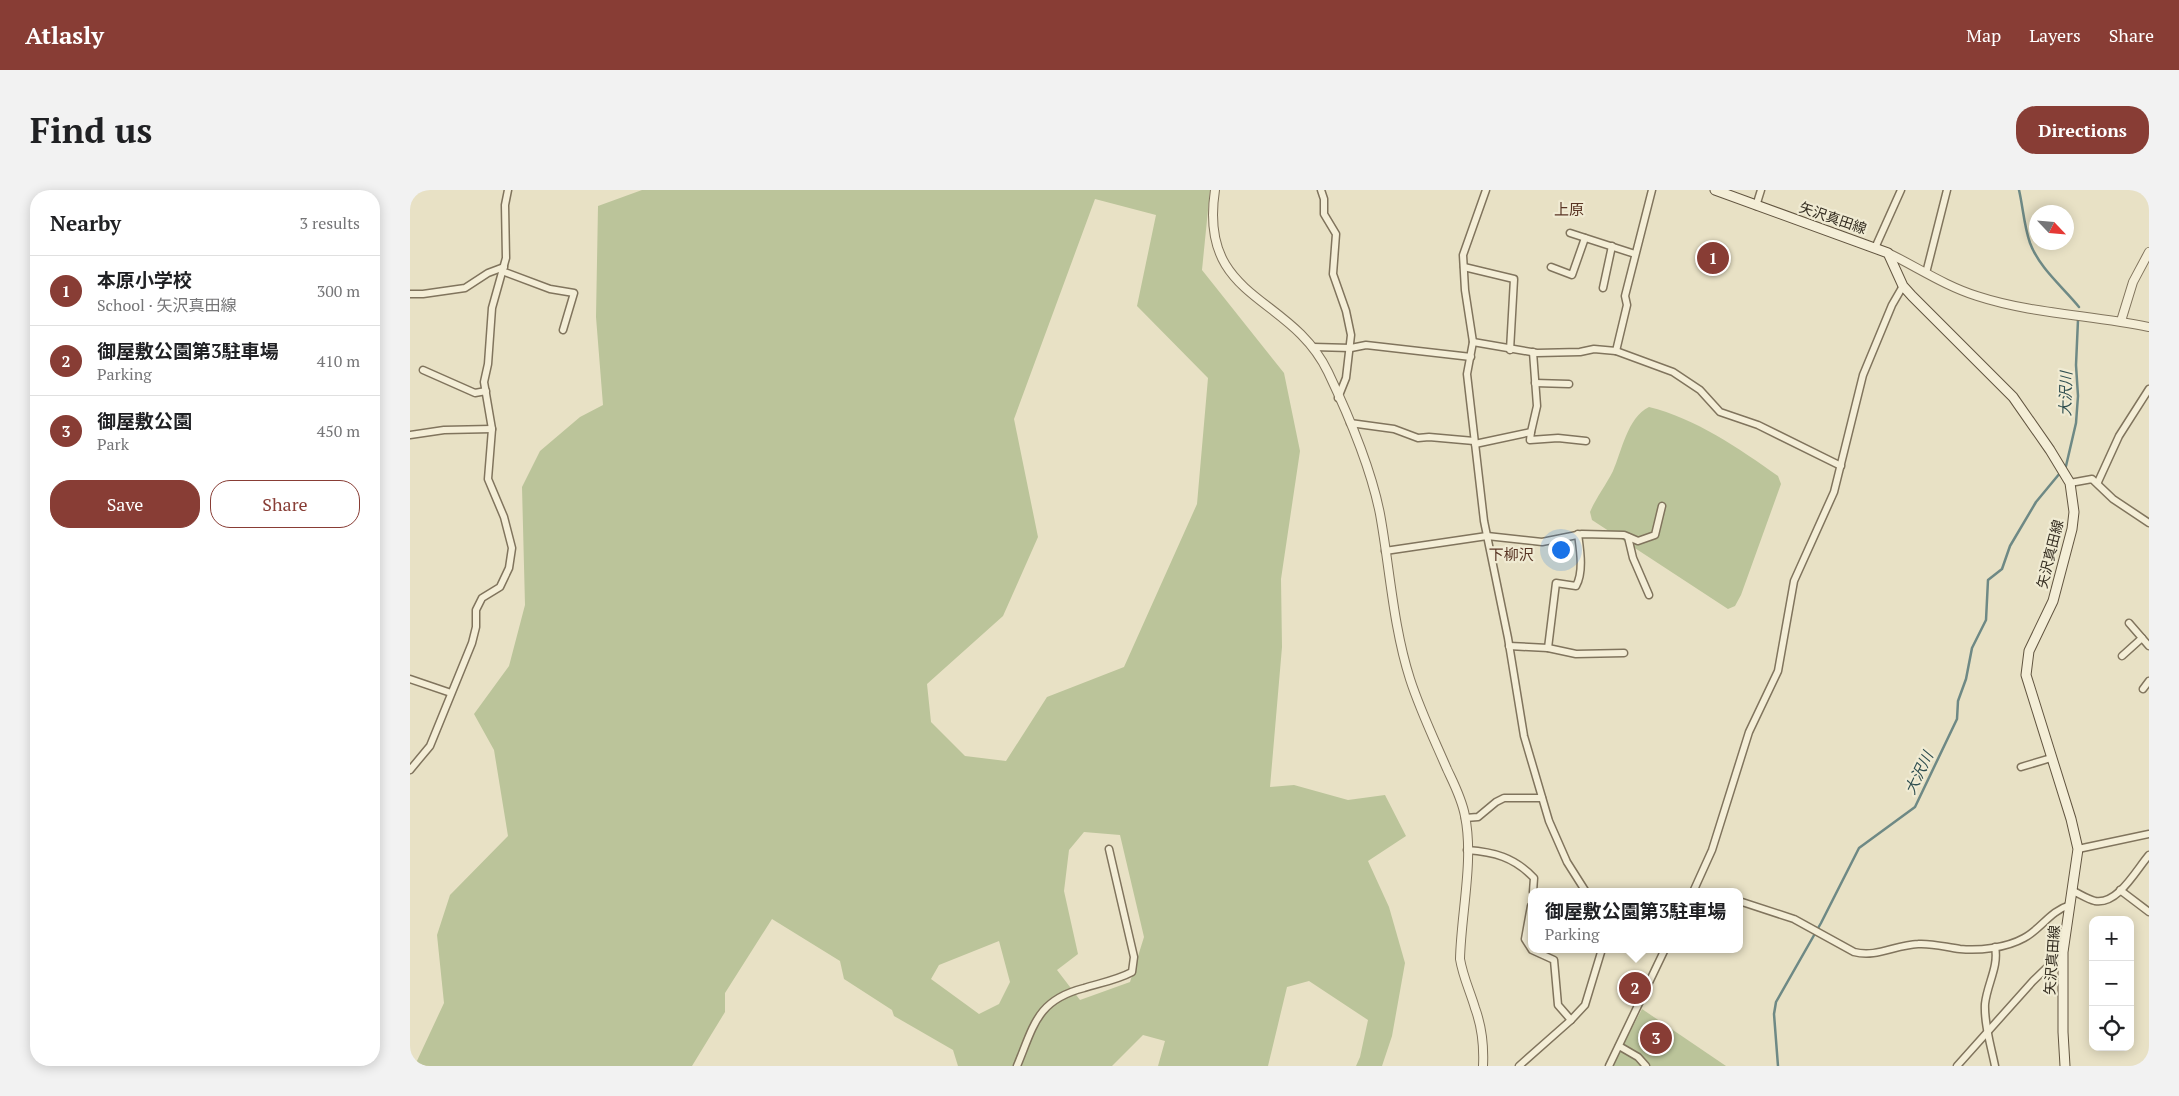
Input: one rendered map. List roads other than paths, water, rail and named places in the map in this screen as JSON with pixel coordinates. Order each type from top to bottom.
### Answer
[{"type":"main road","name":"矢沢真田線","points":[[1715,190],[1888,253],[1904,286],[1924,309],[1987,369],[2013,397],[2050,450],[2070,483],[2074,512],[2072,529],[2053,601],[2026,660],[2026,675],[2071,819],[2078,849],[2063,952],[2062,1032],[2065,1066]]},
{"type":"street","points":[[410,770],[430,746],[472,644],[476,627],[476,610],[482,598],[500,587],[510,568],[512,548],[504,517],[488,479],[492,429],[484,382],[488,364],[492,308],[506,258],[505,205],[508,190]]},
{"type":"street","points":[[1215,190],[1212,227],[1214,241],[1223,262],[1231,275],[1313,347],[1328,372],[1350,423],[1374,490],[1401,646],[1410,679],[1456,790],[1465,818],[1467,850],[1460,959],[1462,974],[1480,1023],[1483,1066]]},
{"type":"street","points":[[1321,190],[1324,198],[1324,214],[1336,234],[1333,274],[1346,311],[1351,348],[1344,388],[1338,398]]},
{"type":"street","points":[[1486,190],[1463,255],[1473,342],[1467,374],[1487,536],[1509,646],[1524,736],[1549,821],[1567,862],[1583,888]]},
{"type":"street","points":[[1616,351],[1627,305],[1624,296],[1652,190]]},
{"type":"street","points":[[1756,206],[1761,190]]},
{"type":"street","points":[[1875,248],[1901,190]]},
{"type":"street","points":[[1926,273],[1947,190]]},
{"type":"street","points":[[1570,233],[1635,254]]},
{"type":"street","points":[[1551,267],[1572,275],[1585,238]]},
{"type":"street","points":[[1603,288],[1612,246]]},
{"type":"street","points":[[2121,321],[2133,282],[2149,252]]},
{"type":"street","points":[[1888,253],[1977,296],[2037,309],[2149,327]]},
{"type":"street","points":[[1464,267],[1514,279],[1510,350]]},
{"type":"street","points":[[410,294],[466,288],[488,273],[503,269],[550,289],[574,293],[563,330]]},
{"type":"street","points":[[1695,888],[1712,850],[1748,732],[1778,671],[1794,581],[1834,492],[1863,375],[1892,305],[1904,286]]},
{"type":"street","points":[[1473,342],[1510,350],[1533,352],[1580,352],[1594,349],[1616,351],[1628,358],[1673,372],[1700,390],[1720,412],[1766,428],[1841,466]]},
{"type":"street","points":[[1313,347],[1351,348],[1366,345],[1471,357]]},
{"type":"street","points":[[1533,352],[1537,406],[1530,440],[1558,438],[1586,441]]},
{"type":"street","points":[[423,370],[474,392],[486,391]]},
{"type":"street","points":[[1535,383],[1569,384]]},
{"type":"street","points":[[2098,482],[2119,436],[2149,389]]},
{"type":"street","points":[[1350,423],[1394,430],[1418,438],[1429,437],[1475,442],[1531,432]]},
{"type":"street","points":[[410,435],[444,430],[492,429]]},
{"type":"street","points":[[2070,483],[2088,478],[2098,482],[2113,499],[2149,523]]},
{"type":"street","points":[[1385,551],[1487,536],[1542,542],[1578,534],[1628,537],[1638,541],[1655,535],[1662,506]]},
{"type":"street","points":[[1548,648],[1556,583],[1576,586],[1578,581],[1580,553],[1578,534]]},
{"type":"street","points":[[1628,537],[1633,558],[1649,595]]},
{"type":"street","points":[[2129,623],[2149,646]]},
{"type":"street","points":[[2122,656],[2142,638]]},
{"type":"street","points":[[1509,646],[1548,648],[1576,654],[1624,652]]},
{"type":"street","points":[[410,679],[451,693]]},
{"type":"street","points":[[2143,689],[2149,682]]},
{"type":"street","points":[[2021,767],[2051,758]]},
{"type":"street","points":[[1465,818],[1478,817],[1504,798],[1542,798]]},
{"type":"street","points":[[2078,849],[2149,834]]},
{"type":"street","points":[[1017,1066],[1043,1009],[1068,992],[1121,978],[1132,972],[1134,958],[1109,849]]},
{"type":"street","points":[[1467,850],[1492,852],[1508,857],[1534,878],[1533,888]]},
{"type":"street","points":[[2073,892],[2095,901],[2109,899],[2120,890],[2149,855]]},
{"type":"street","points":[[2120,890],[2149,912]]},
{"type":"street","points":[[1743,902],[1794,919],[1854,952],[1862,954],[1872,954],[1917,944],[1960,949],[1995,947],[2024,938],[2060,908],[2070,906]]},
{"type":"street","points":[[1528,922],[1525,939],[1528,944]]},
{"type":"street","points":[[1995,947],[1997,956],[1986,1004],[1988,1032],[1995,1066]]},
{"type":"street","points":[[1957,1066],[2063,952]]},
{"type":"street","points":[[1539,953],[1554,960],[1558,1005],[1571,1020]]},
{"type":"street","points":[[1519,1066],[1571,1020],[1584,1005],[1601,953]]},
{"type":"street","points":[[1609,1066],[1663,953]]},
{"type":"street","points":[[1619,1046],[1638,1057],[1646,1066]]},
{"type":"waterway","name":"大沢川","points":[[2019,190],[2026,230],[2034,252],[2045,269],[2079,307]]},
{"type":"waterway","name":"大沢川","points":[[2066,466],[2076,423],[2078,320]]},
{"type":"waterway","name":"大沢川","points":[[1778,1066],[1774,1014],[1776,1002],[1821,923],[1859,848],[1915,807],[1957,719],[1958,701],[1966,679],[1972,648],[1986,620],[1988,580],[2002,569],[2010,546],[2036,502],[2060,473]]},
{"type":"place","name":"本原小学校","points":[[1713,258]]},
{"type":"place","name":"御屋敷公園第3駐車場","points":[[1635,988]]},
{"type":"place","name":"御屋敷公園","points":[[1656,1038]]},
{"type":"district","name":"上原","points":[[1569,210]]},
{"type":"district","name":"下柳沢","points":[[1511,555]]}]
